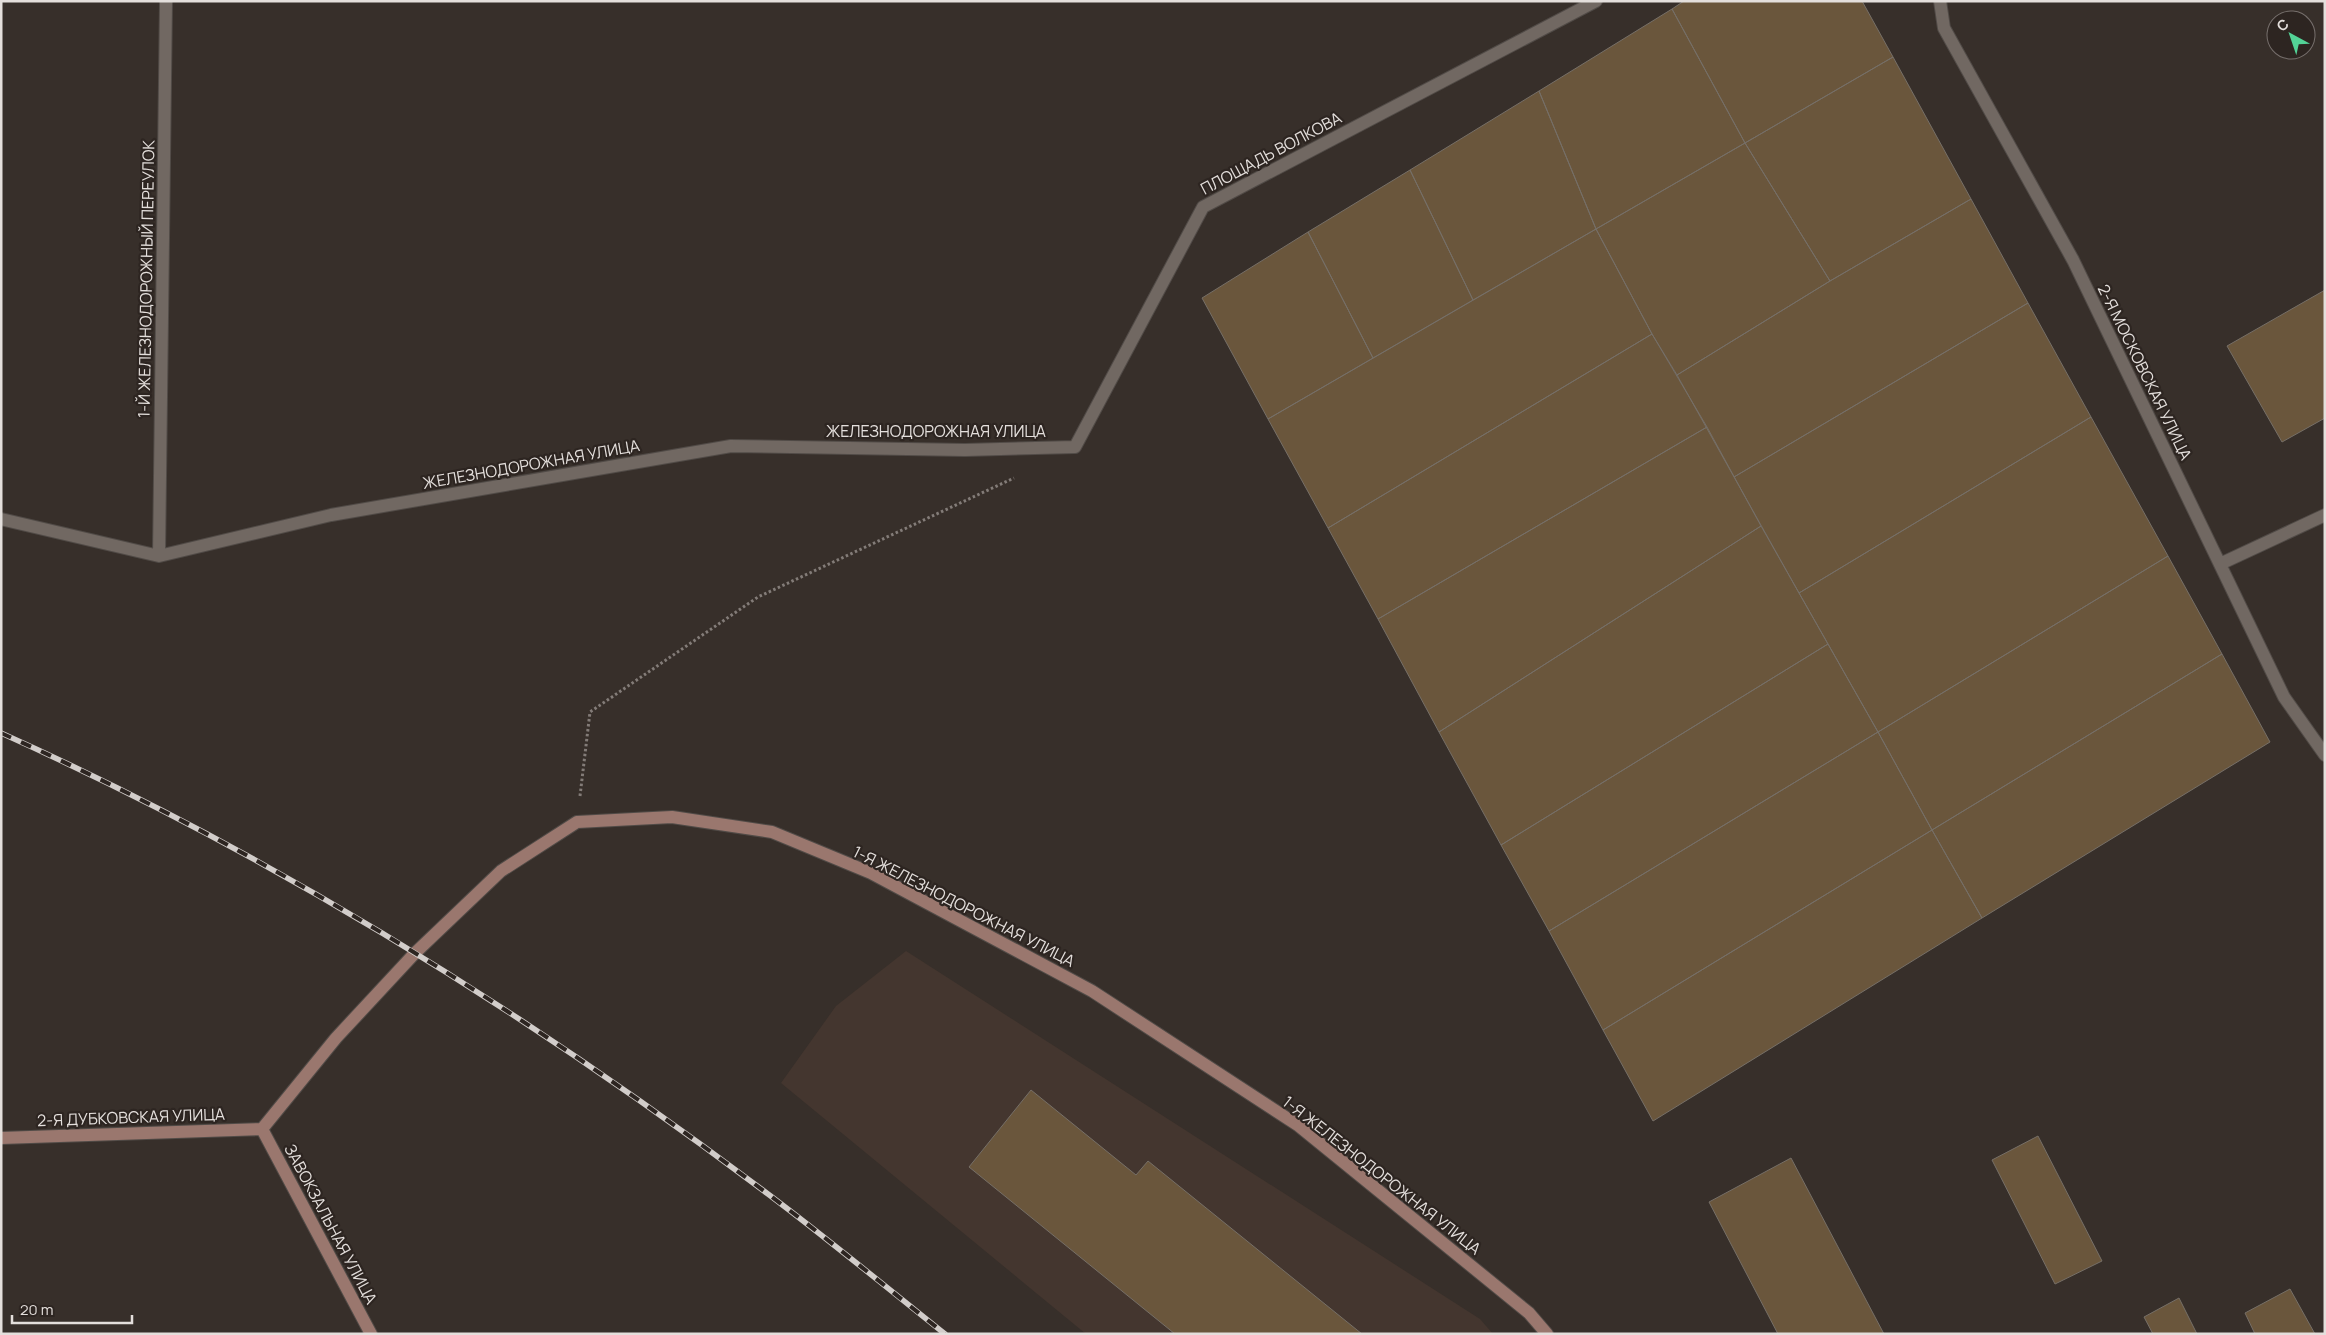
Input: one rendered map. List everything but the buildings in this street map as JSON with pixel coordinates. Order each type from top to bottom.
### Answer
[{"type":"main road","name":"1-Я ЖЕЛЕЗНОДОРОЖНАЯ УЛИЦА","points":[[262,1129],[336,1038],[415,953],[501,871],[577,822],[672,817],[772,832],[871,873],[1092,991],[1300,1126],[1529,1313],[1547,1334]]},
{"type":"main road","name":"2-Я ДУБКОВСКАЯ УЛИЦА","points":[[1,1138],[262,1129]]},
{"type":"main road","name":"ЗАВОКЗАЛЬНАЯ УЛИЦА","points":[[262,1129],[371,1334]]},
{"type":"street","name":"1-Й ЖЕЛЕЗНОДОРОЖНЫЙ ПЕРЕУЛОК","points":[[159,556],[166,1]]},
{"type":"street","name":"ПЛОЩАДЬ ВОЛКОВА","points":[[1075,447],[1202,207],[1596,1]]},
{"type":"street","name":"2-Я МОСКОВСКАЯ УЛИЦА","points":[[1940,1],[1944,28],[2073,260],[2284,697],[2325,755]]},
{"type":"street","name":"ЖЕЛЕЗНОДОРОЖНАЯ УЛИЦА","points":[[1,519],[159,556],[331,515],[731,446],[965,450],[1075,447]]},
{"type":"street","points":[[2220,564],[2325,515]]},
{"type":"path","points":[[577,822],[590,712],[758,597],[966,502],[1017,476]]},
{"type":"shaded area","points":[[906,951],[1480,1319],[1493,1334],[1086,1334],[781,1083],[836,1006]]},
{"type":"railway","points":[[1,733],[102,780],[202,831],[300,885],[397,942],[492,1002],[678,1128],[790,1211],[945,1334]]}]
